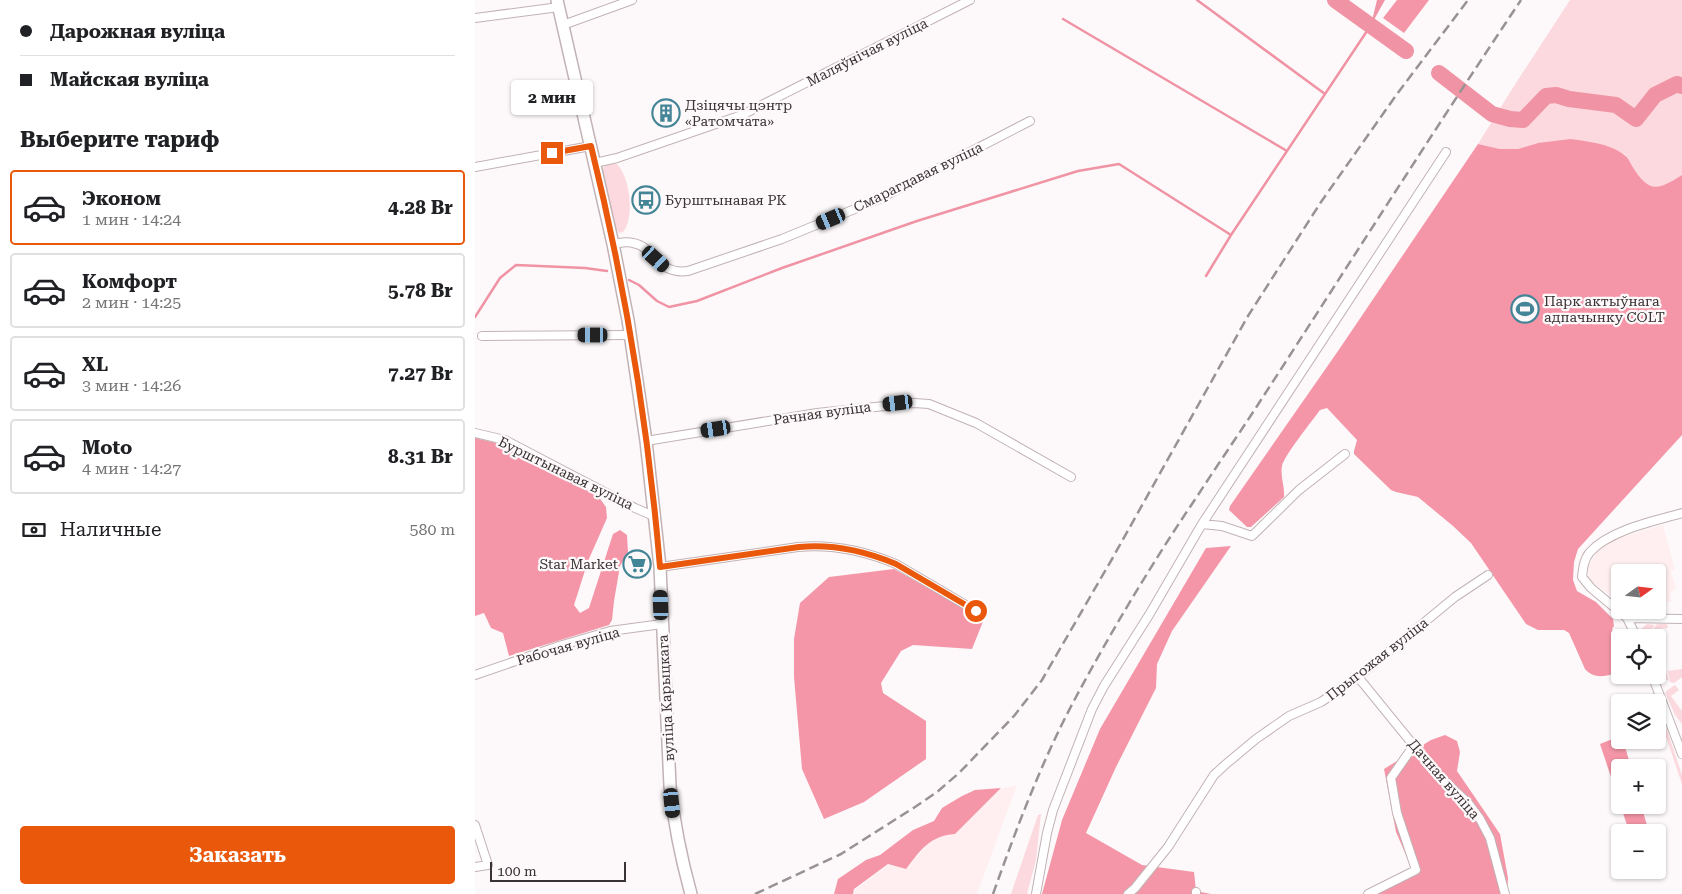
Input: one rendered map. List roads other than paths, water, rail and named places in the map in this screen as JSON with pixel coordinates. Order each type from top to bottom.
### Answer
[{"type":"street","points":[[563,25],[632,0]]},
{"type":"street","name":"Маляўнічая вуліца","points":[[595,163],[617,158],[742,115],[969,0]]},
{"type":"street","points":[[475,18],[558,4]]},
{"type":"street","name":"вуліца Карыцкага","points":[[558,4],[613,244],[631,335],[656,516],[670,786],[681,857],[691,894]]},
{"type":"street","name":"Смарагдавая вуліца","points":[[613,244],[635,243],[647,250],[665,268],[674,272],[688,271],[782,239],[879,199],[1030,121]]},
{"type":"street","points":[[475,167],[591,146]]},
{"type":"street","points":[[1036,894],[1053,810],[1092,709],[1104,686],[1149,615],[1202,524],[1446,152]]},
{"type":"street","points":[[481,336],[631,335]]},
{"type":"street","name":"Рачная вуліца","points":[[646,440],[817,413],[914,403],[929,404],[976,423],[1071,477]]},
{"type":"street","name":"Бурштынавая вуліца","points":[[475,433],[505,440],[635,508],[656,516]]},
{"type":"street","points":[[1202,524],[1222,526],[1252,536],[1299,490],[1345,454]]},
{"type":"street","points":[[1611,605],[1581,577],[1584,563],[1589,553],[1607,539],[1636,527],[1682,514]]},
{"type":"street","points":[[660,567],[799,547],[834,547],[883,558],[976,611]]},
{"type":"street","name":"Прыгожая вуліца","points":[[1128,894],[1168,847],[1214,775],[1256,739],[1289,716],[1321,702],[1358,677],[1455,597],[1488,575]]},
{"type":"street","points":[[1654,619],[1682,620]]},
{"type":"street","name":"Рабочая вуліца","points":[[475,675],[559,646],[610,631],[662,624]]},
{"type":"street","name":"Дачная вуліца","points":[[1358,677],[1437,774],[1468,803],[1480,819],[1490,838],[1505,894]]},
{"type":"street","points":[[1655,684],[1682,754]]},
{"type":"street","points":[[1368,894],[1416,870],[1397,813],[1391,778],[1413,745]]},
{"type":"street","points":[[475,825],[487,865],[475,867]]},
{"type":"waterway","points":[[1197,0],[1325,94]]},
{"type":"waterway","points":[[1335,0],[1406,51]]},
{"type":"waterway","points":[[1063,19],[1287,151]]},
{"type":"waterway","points":[[629,280],[639,285],[657,301],[669,307],[697,301],[782,268],[917,221],[1078,171],[1119,164],[1231,235],[1373,22]]},
{"type":"waterway","points":[[1439,73],[1492,114],[1523,120],[1546,96],[1556,95],[1569,99],[1616,105],[1636,119],[1655,95],[1677,84],[1682,86]]},
{"type":"waterway","points":[[1206,276],[1231,235]]},
{"type":"waterway","points":[[475,317],[500,278],[516,265],[585,268],[607,271]]},
{"type":"railway","points":[[755,894],[841,854],[937,792],[959,773],[1014,716],[1042,680],[1248,316],[1321,202],[1397,94],[1468,0]]},
{"type":"railway","points":[[993,894],[1021,819],[1052,745],[1076,697],[1119,620],[1166,544],[1521,0]]},
{"type":"place","name":"Дзіцячы цэнтр «Ратомчата»","points":[[666,113]]},
{"type":"place","name":"Бурштынавая РК","points":[[646,200]]},
{"type":"place","name":"Парк актыўнага адпачынку COLT","points":[[1525,309]]},
{"type":"place","name":"Star Market","points":[[637,564]]}]
